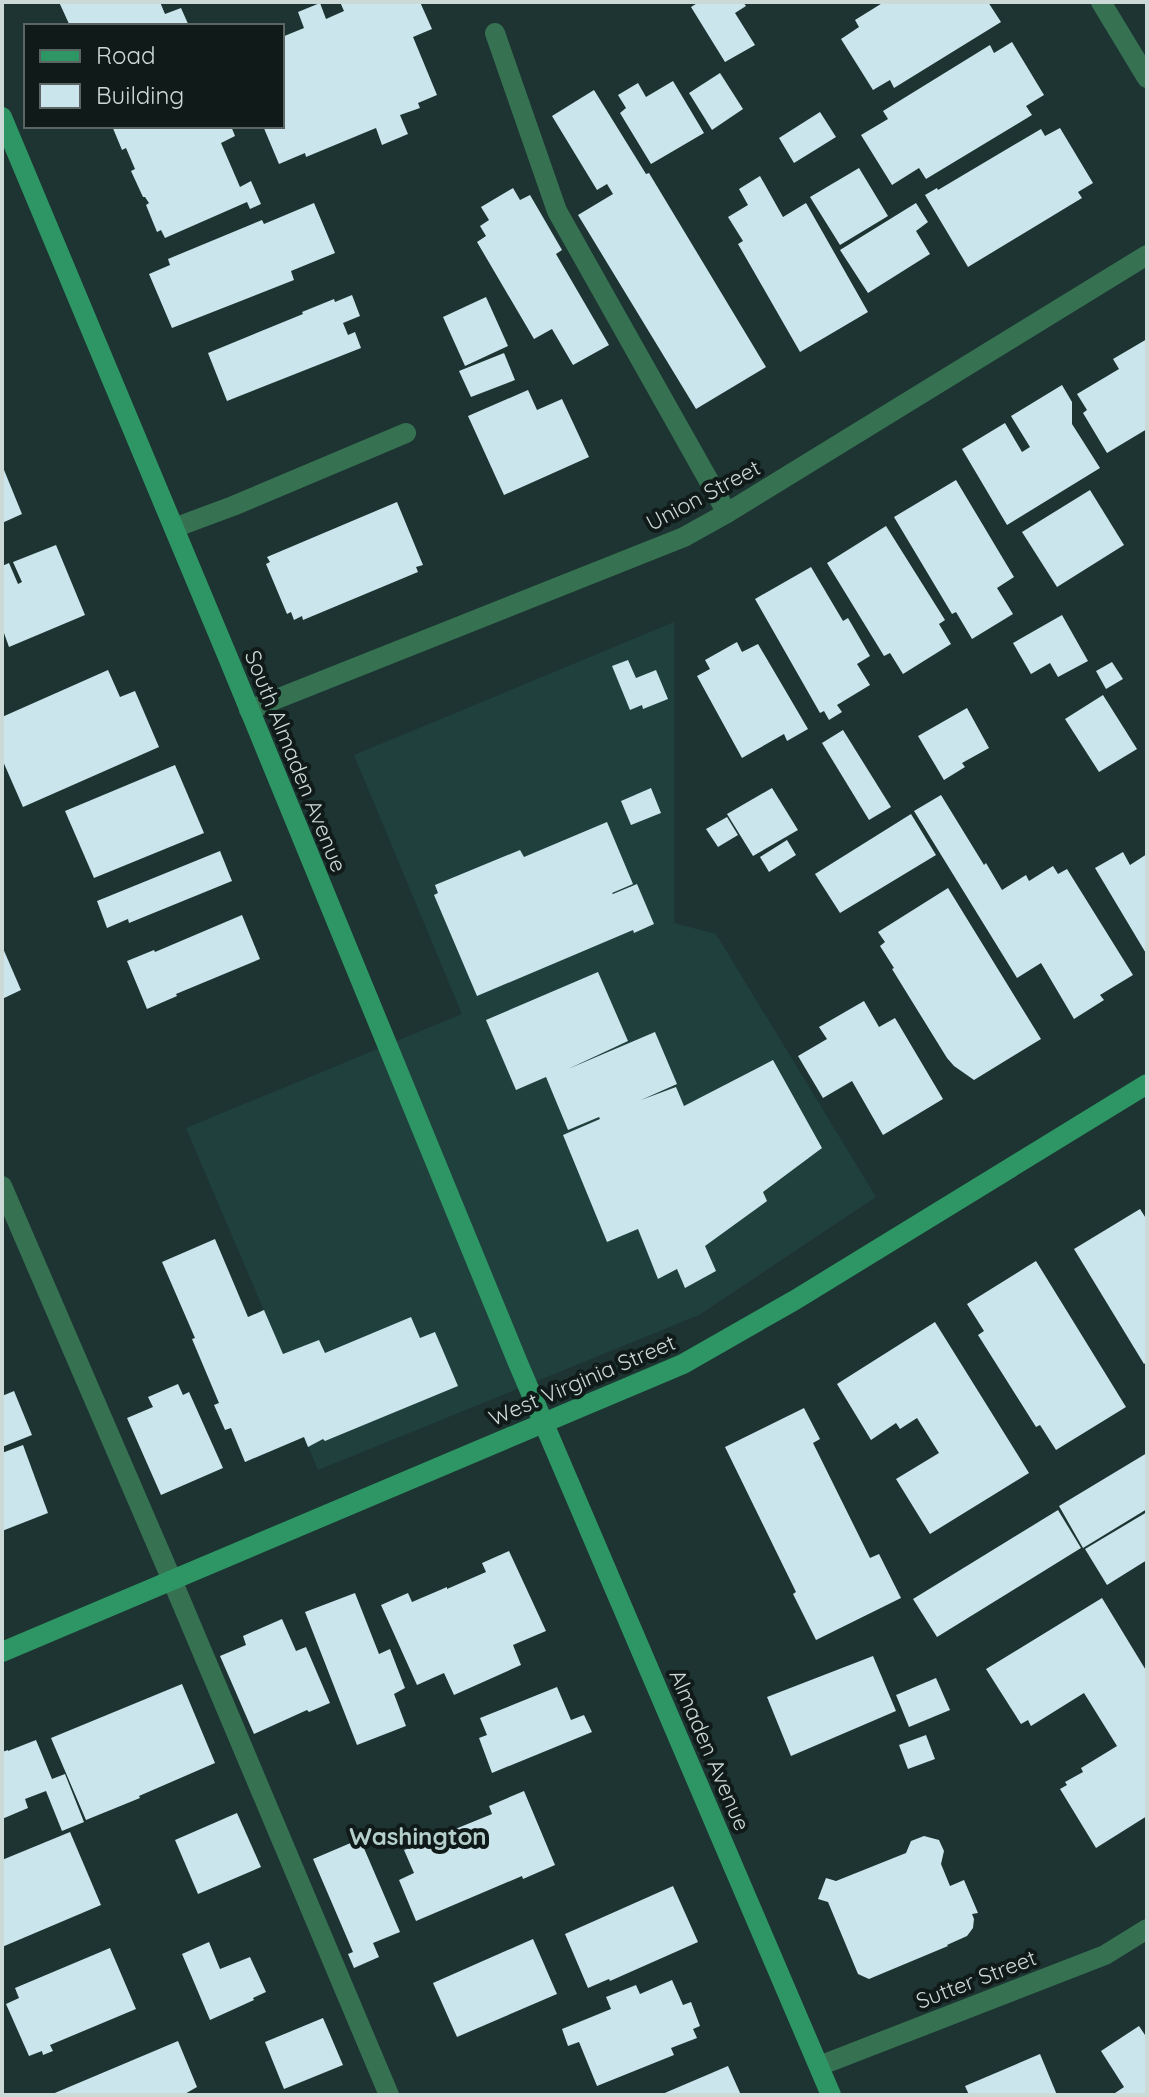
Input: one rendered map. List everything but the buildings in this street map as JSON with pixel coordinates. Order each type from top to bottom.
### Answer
[{"type":"main road","name":"South Almaden Avenue","points":[[2,117],[544,1423]]},
{"type":"main road","name":"West Virginia Street","points":[[2,1652],[695,1357],[795,1300],[1147,1084]]},
{"type":"main road","name":"Almaden Avenue","points":[[544,1423],[831,2095]]},
{"type":"street","points":[[1101,2],[1147,78]]},
{"type":"street","points":[[495,33],[557,211],[727,513]]},
{"type":"street","name":"Union Street","points":[[249,710],[684,537],[1147,255]]},
{"type":"street","points":[[174,528],[406,433]]},
{"type":"street","points":[[2,1186],[389,2095]]},
{"type":"street","name":"Sutter Street","points":[[819,2066],[1105,1955],[1147,1929]]},
{"type":"shaded area","points":[[674,622],[674,923],[716,934],[876,1197],[699,1315],[318,1470],[304,1437],[316,1432],[186,1128],[462,1014],[354,755]]},
{"type":"district","name":"Washington","points":[[418,1837]]}]
